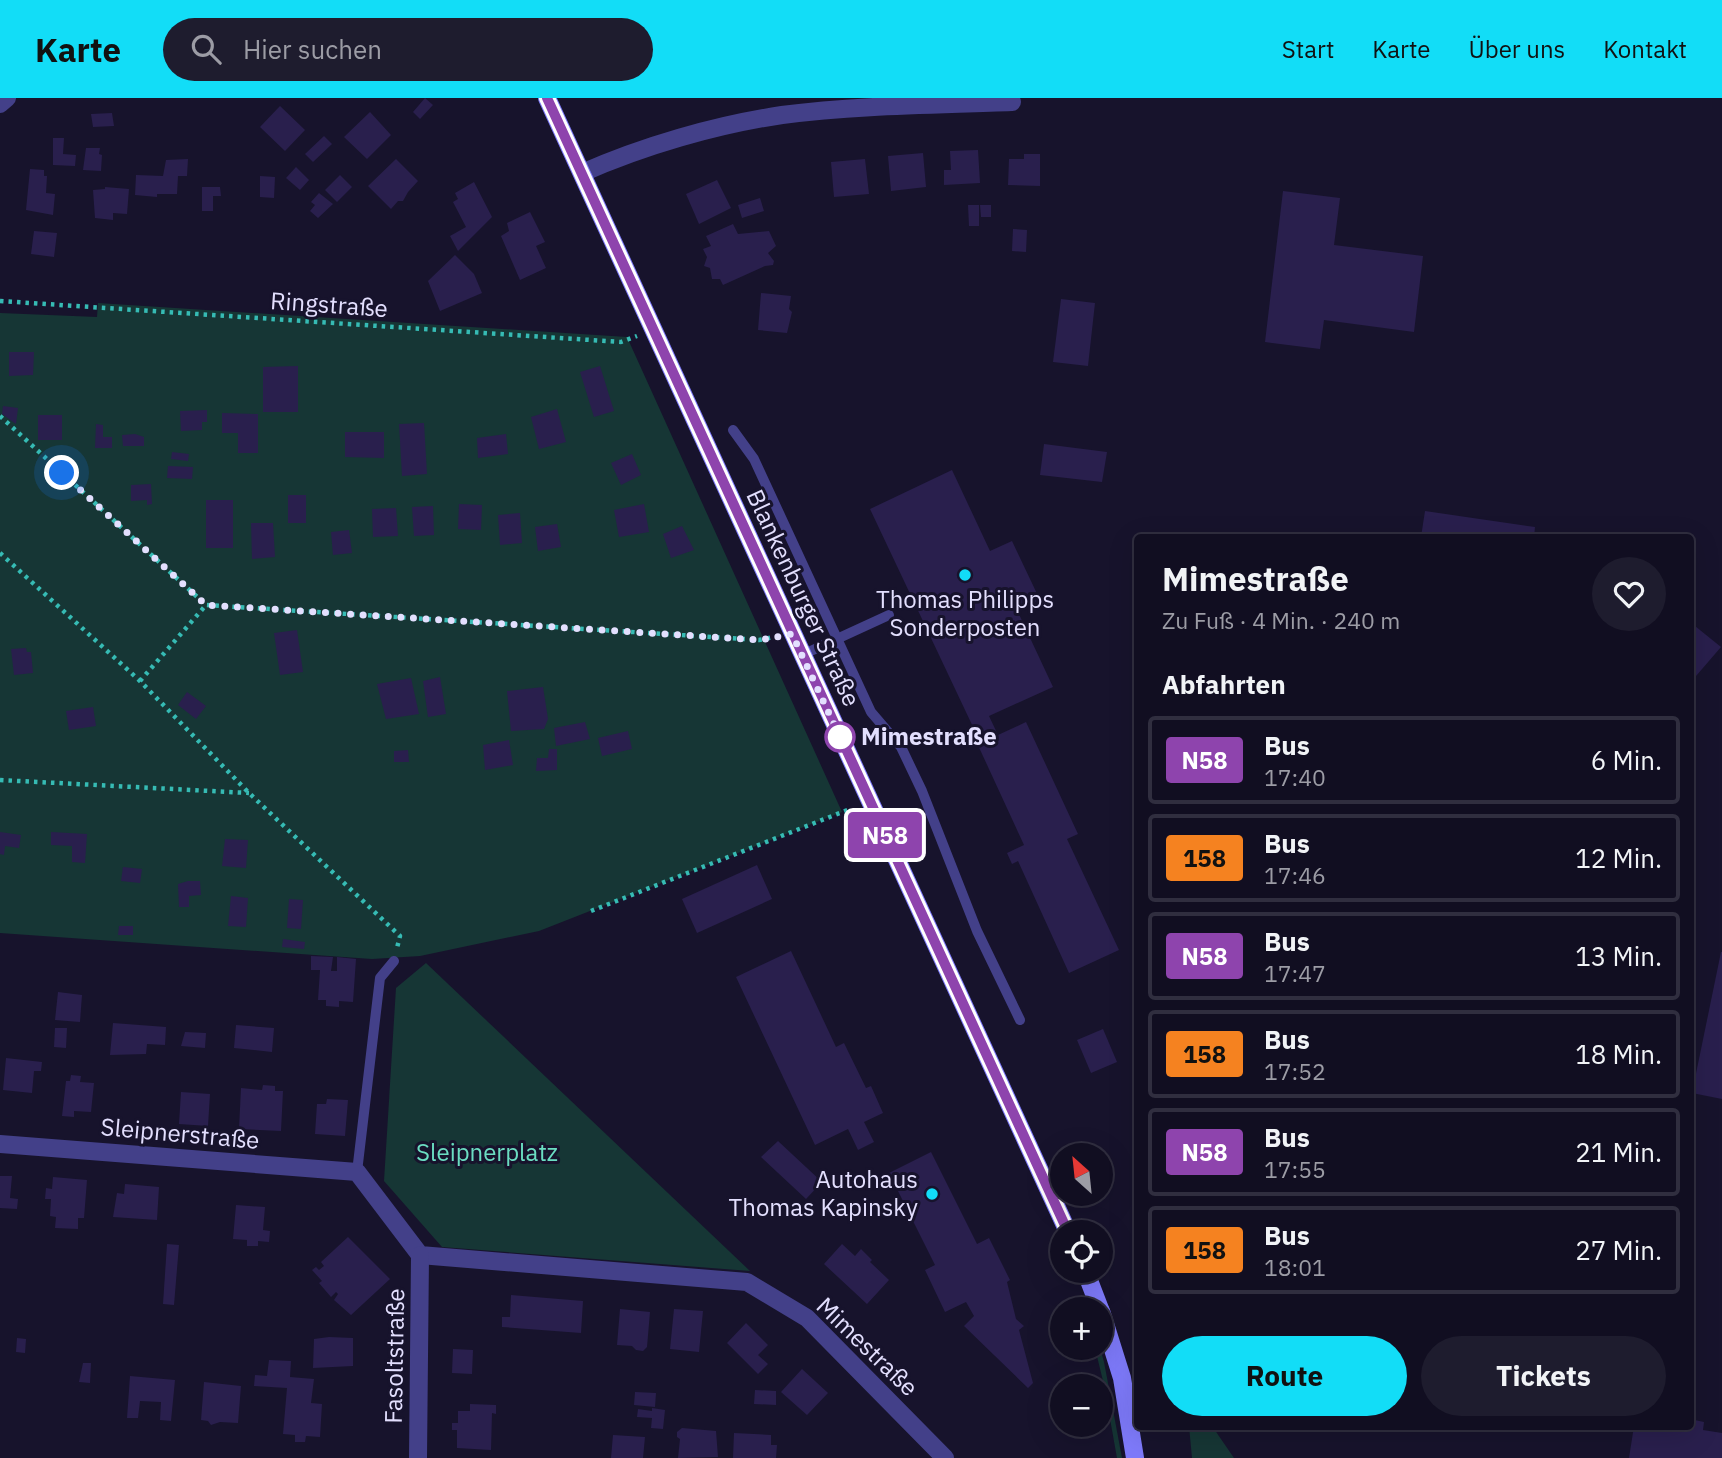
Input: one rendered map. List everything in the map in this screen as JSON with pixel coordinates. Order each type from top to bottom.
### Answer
[{"type":"main road","name":"Blankenburger Straße","points":[[547,98],[1062,1220]]},
{"type":"main road","points":[[1113,1350],[1122,1378],[1135,1458]]},
{"type":"street","points":[[0,104],[7,98]]},
{"type":"street","points":[[582,173],[656,144],[779,116],[844,108],[960,101],[1012,102]]},
{"type":"street","name":"Sleipnerstraße","points":[[0,1144],[357,1172]]},
{"type":"street","points":[[357,1172],[420,1255]]},
{"type":"street","name":"Mimestraße","points":[[420,1255],[747,1282],[807,1318],[945,1458]]},
{"type":"street","name":"Fasoltstraße","points":[[418,1458],[420,1255]]},
{"type":"lane","points":[[733,430],[754,459],[871,712],[901,747],[922,791],[972,920],[1020,1020]]},
{"type":"lane","points":[[802,655],[890,615]]},
{"type":"lane","points":[[357,1172],[380,978],[394,961]]},
{"type":"path","name":"Ringstraße","points":[[0,301],[621,342],[653,328]]},
{"type":"path","points":[[0,416],[206,605],[760,640],[792,634]]},
{"type":"path","points":[[0,553],[140,681],[250,793],[400,936],[394,961]]},
{"type":"path","points":[[140,681],[206,605]]},
{"type":"path","points":[[0,780],[250,793]]},
{"type":"path","points":[[591,911],[870,801]]},
{"type":"green space","points":[[98,303],[627,337],[842,812],[539,931],[420,956],[372,959],[0,933],[0,313],[97,317]]},
{"type":"green space","name":"Sleipnerplatz","points":[[426,963],[750,1271],[442,1247],[384,1181],[396,988]]},
{"type":"green space","points":[[1098,1360],[1104,1362],[1106,1374],[1101,1374]]},
{"type":"green space","points":[[1113,1410],[1122,1458],[1117,1458],[1113,1436]]},
{"type":"green space","points":[[1189,1430],[1215,1430],[1234,1458],[1192,1458]]},
{"type":"building","points":[[425,98],[433,105],[420,119],[413,112]]},
{"type":"building","points":[[280,106],[305,130],[285,151],[260,127]]},
{"type":"building","points":[[370,112],[391,135],[367,159],[344,137]]},
{"type":"building","points":[[112,113],[114,126],[93,127],[91,114]]},
{"type":"building","points":[[324,136],[332,144],[313,162],[305,154]]},
{"type":"building","points":[[53,138],[64,138],[63,154],[76,155],[75,166],[53,165]]},
{"type":"building","points":[[86,148],[100,148],[101,171],[83,170]]},
{"type":"building","points":[[978,150],[980,183],[944,185],[944,170],[951,170],[950,151]]},
{"type":"building","points":[[923,153],[926,187],[891,191],[888,156]]},
{"type":"building","points":[[1024,154],[1040,154],[1040,186],[1008,185],[1009,159],[1024,159]]},
{"type":"building","points":[[188,159],[187,176],[178,176],[177,194],[157,194],[157,197],[135,195],[136,175],[163,176],[166,160]]},
{"type":"building","points":[[396,159],[418,181],[403,201],[398,201],[391,209],[368,186]]},
{"type":"building","points":[[865,159],[869,194],[834,197],[831,162]]},
{"type":"building","points":[[296,167],[309,180],[300,190],[286,178]]},
{"type":"building","points":[[30,169],[44,170],[44,176],[47,176],[46,193],[55,194],[53,215],[26,210]]},
{"type":"building","points":[[340,175],[352,187],[337,202],[325,190]]},
{"type":"building","points":[[260,176],[275,177],[274,198],[260,197]]},
{"type":"building","points":[[717,180],[731,208],[699,224],[686,194]]},
{"type":"building","points":[[474,182],[492,217],[458,251],[450,236],[466,227],[453,202],[458,199],[455,193]]},
{"type":"building","points":[[105,187],[129,189],[127,214],[113,213],[113,220],[95,218],[93,190]]},
{"type":"building","points":[[202,187],[220,187],[221,196],[213,196],[213,211],[202,211]]},
{"type":"building","points":[[1283,191],[1340,198],[1334,245],[1423,256],[1414,332],[1324,320],[1320,349],[1265,342]]},
{"type":"building","points":[[319,193],[333,204],[318,218],[310,211],[315,205],[311,202]]},
{"type":"building","points":[[760,198],[764,211],[742,218],[738,205]]},
{"type":"building","points":[[968,205],[979,205],[979,226],[969,226]]},
{"type":"building","points":[[980,205],[991,205],[991,217],[981,217]]},
{"type":"building","points":[[530,212],[545,242],[536,246],[546,268],[520,280],[501,236],[509,231],[507,223]]},
{"type":"building","points":[[733,224],[738,234],[769,231],[776,246],[768,253],[774,261],[773,265],[723,285],[720,279],[712,279],[710,268],[704,266],[707,257],[703,249],[711,246],[706,236]]},
{"type":"building","points":[[1013,229],[1027,230],[1026,252],[1012,251]]},
{"type":"building","points":[[34,231],[57,233],[54,257],[31,254]]},
{"type":"building","points":[[455,255],[474,274],[482,293],[440,311],[428,281]]},
{"type":"building","points":[[761,293],[791,296],[789,309],[792,312],[787,333],[758,330]]},
{"type":"building","points":[[1061,299],[1095,303],[1088,366],[1053,362]]},
{"type":"building","points":[[9,352],[34,352],[33,375],[9,376]]},
{"type":"building","points":[[298,366],[298,412],[263,412],[263,367]]},
{"type":"building","points":[[600,366],[614,411],[594,417],[580,372]]},
{"type":"building","points":[[3,406],[18,408],[16,424],[2,414]]},
{"type":"building","points":[[557,409],[566,442],[539,449],[531,417]]},
{"type":"building","points":[[207,410],[207,422],[202,422],[202,430],[181,431],[180,411]]},
{"type":"building","points":[[222,413],[258,414],[258,453],[238,453],[238,433],[222,433]]},
{"type":"building","points":[[38,415],[62,415],[62,440],[38,440]]},
{"type":"building","points":[[424,423],[427,474],[402,476],[399,424]]},
{"type":"building","points":[[96,424],[103,425],[103,437],[112,437],[112,448],[95,448]]},
{"type":"building","points":[[345,432],[384,432],[384,458],[345,457]]},
{"type":"building","points":[[135,434],[144,437],[144,446],[123,446],[122,435]]},
{"type":"building","points":[[506,434],[508,454],[478,458],[477,438]]},
{"type":"building","points":[[1044,444],[1107,452],[1102,482],[1040,475]]},
{"type":"building","points":[[172,452],[189,454],[188,461],[171,459]]},
{"type":"building","points":[[632,454],[641,475],[621,485],[611,463]]},
{"type":"building","points":[[168,466],[193,467],[192,479],[167,478]]},
{"type":"building","name":"Thomas Philipps Sonderposten","points":[[952,470],[990,551],[1012,541],[1040,600],[1017,610],[1053,687],[989,716],[998,735],[1026,722],[1078,834],[1067,839],[1119,950],[1069,973],[1018,861],[1012,864],[1007,853],[1024,845],[971,730],[974,729],[870,509]]},
{"type":"building","points":[[151,484],[152,504],[147,505],[147,500],[131,501],[131,485]]},
{"type":"building","points":[[288,495],[306,495],[306,523],[288,523]]},
{"type":"building","points":[[206,500],[233,500],[233,548],[206,548]]},
{"type":"building","points":[[459,504],[482,505],[481,530],[458,529]]},
{"type":"building","points":[[644,504],[649,532],[619,537],[614,510]]},
{"type":"building","points":[[433,506],[434,535],[414,536],[412,507]]},
{"type":"building","points":[[396,508],[398,536],[373,537],[372,509]]},
{"type":"building","points":[[1425,511],[1535,527],[1534,534],[1421,534]]},
{"type":"building","points":[[520,513],[522,543],[500,545],[498,515]]},
{"type":"building","points":[[251,523],[273,523],[275,557],[252,559]]},
{"type":"building","points":[[557,524],[561,547],[538,551],[535,527]]},
{"type":"building","points":[[682,526],[694,550],[671,558],[663,534]]},
{"type":"building","points":[[349,530],[352,553],[333,555],[331,532]]},
{"type":"building","points":[[1694,625],[1721,647],[1694,678]]},
{"type":"building","points":[[297,630],[303,672],[280,675],[274,633]]},
{"type":"building","points":[[26,648],[27,652],[31,652],[33,673],[14,675],[11,649]]},
{"type":"building","points":[[440,677],[446,714],[428,717],[423,681]]},
{"type":"building","points":[[411,678],[419,714],[386,719],[377,684]]},
{"type":"building","points":[[543,687],[548,719],[544,729],[511,731],[507,691]]},
{"type":"building","points":[[187,692],[206,706],[196,719],[178,705]]},
{"type":"building","points":[[93,707],[96,726],[69,730],[66,711]]},
{"type":"building","points":[[585,722],[590,739],[556,746],[554,728]]},
{"type":"building","points":[[628,731],[632,749],[602,756],[598,738]]},
{"type":"building","points":[[509,740],[513,765],[485,770],[483,745]]},
{"type":"building","points":[[549,749],[557,749],[557,770],[536,771],[537,758],[548,758]]},
{"type":"building","points":[[408,750],[409,762],[394,762],[394,751]]},
{"type":"building","points":[[0,832],[21,835],[19,848],[5,846],[4,855],[0,854]]},
{"type":"building","points":[[51,832],[87,834],[85,863],[72,862],[72,846],[51,845]]},
{"type":"building","points":[[225,839],[248,840],[246,868],[222,866]]},
{"type":"building","points":[[757,865],[772,899],[697,933],[682,899]]},
{"type":"building","points":[[123,867],[142,869],[140,883],[121,881]]},
{"type":"building","points":[[200,881],[201,895],[189,896],[189,907],[179,907],[178,884]]},
{"type":"building","points":[[231,896],[248,898],[246,927],[228,926]]},
{"type":"building","points":[[289,899],[303,900],[301,929],[287,928]]},
{"type":"building","points":[[119,926],[133,926],[133,935],[118,935]]},
{"type":"building","points":[[283,939],[305,942],[304,949],[282,947]]},
{"type":"building","points":[[791,951],[836,1047],[844,1043],[866,1088],[871,1086],[883,1113],[864,1122],[874,1142],[858,1150],[848,1129],[815,1145],[736,977]]},
{"type":"building","points":[[1722,952],[1722,1099],[1694,1093]]},
{"type":"building","points":[[311,956],[333,957],[331,971],[337,971],[337,957],[356,959],[353,1002],[339,1001],[339,1007],[326,1006],[326,1000],[318,1000],[320,970],[311,970]]},
{"type":"building","points":[[58,992],[82,995],[80,1022],[55,1020]]},
{"type":"building","points":[[113,1023],[166,1027],[165,1045],[147,1044],[146,1054],[110,1055]]},
{"type":"building","points":[[236,1025],[274,1028],[272,1052],[234,1048]]},
{"type":"building","points":[[55,1028],[67,1028],[66,1048],[54,1047]]},
{"type":"building","points":[[1103,1029],[1117,1062],[1091,1073],[1077,1040]]},
{"type":"building","points":[[185,1032],[206,1033],[205,1048],[181,1046]]},
{"type":"building","points":[[6,1058],[42,1062],[41,1071],[34,1071],[32,1093],[3,1090]]},
{"type":"building","points":[[71,1075],[81,1076],[80,1082],[94,1083],[91,1112],[74,1111],[74,1117],[62,1116],[66,1081],[70,1081]]},
{"type":"building","points":[[263,1085],[275,1086],[275,1091],[283,1091],[281,1131],[239,1129],[241,1088],[262,1090]]},
{"type":"building","points":[[181,1092],[210,1094],[208,1126],[179,1124]]},
{"type":"building","points":[[327,1099],[348,1100],[345,1136],[315,1134],[317,1104],[326,1104]]},
{"type":"building","points":[[778,1141],[822,1182],[806,1199],[761,1157]]},
{"type":"building","points":[[931,1152],[977,1244],[989,1238],[1010,1280],[1007,1282],[1016,1319],[1024,1326],[1019,1330],[1033,1383],[1028,1388],[964,1326],[974,1316],[966,1302],[945,1312],[925,1270],[935,1265],[889,1173]]},
{"type":"building","points":[[0,1176],[12,1176],[10,1198],[18,1199],[17,1209],[0,1208]]},
{"type":"building","points":[[53,1177],[87,1180],[84,1218],[78,1218],[78,1229],[55,1228],[56,1217],[50,1216],[51,1199],[45,1199],[46,1188],[52,1189]]},
{"type":"building","points":[[125,1184],[159,1187],[157,1220],[113,1217],[117,1193],[124,1194]]},
{"type":"building","points":[[236,1205],[265,1207],[263,1230],[270,1231],[269,1242],[258,1241],[258,1246],[247,1246],[247,1240],[233,1239]]},
{"type":"building","points":[[348,1237],[390,1279],[351,1315],[334,1300],[338,1294],[336,1292],[331,1297],[312,1270],[316,1267],[319,1270],[324,1266],[321,1262]]},
{"type":"building","points":[[167,1244],[179,1245],[174,1305],[163,1304]]},
{"type":"building","points":[[842,1244],[855,1256],[861,1249],[889,1280],[867,1304],[824,1264]]},
{"type":"building","points":[[511,1295],[583,1301],[581,1333],[502,1327],[502,1317],[510,1317]]},
{"type":"building","points":[[620,1309],[650,1312],[647,1347],[643,1351],[632,1346],[617,1345]]},
{"type":"building","points":[[674,1309],[703,1311],[699,1352],[670,1349]]},
{"type":"building","points":[[746,1323],[768,1345],[758,1355],[768,1364],[758,1374],[727,1343]]},
{"type":"building","points":[[17,1338],[26,1339],[25,1353],[16,1352]]},
{"type":"building","points":[[353,1338],[353,1366],[313,1368],[314,1339]]},
{"type":"building","points":[[453,1349],[473,1350],[472,1374],[452,1373]]},
{"type":"building","points":[[269,1360],[291,1361],[290,1377],[314,1379],[311,1403],[322,1404],[320,1437],[306,1436],[305,1442],[295,1442],[295,1435],[283,1434],[287,1388],[254,1386],[255,1375],[267,1376]]},
{"type":"building","points":[[83,1363],[91,1363],[90,1383],[79,1382]]},
{"type":"building","points":[[802,1369],[828,1393],[807,1415],[781,1392]]},
{"type":"building","points":[[130,1376],[175,1380],[171,1421],[160,1420],[161,1402],[140,1401],[138,1418],[127,1418]]},
{"type":"building","points":[[204,1382],[241,1386],[238,1423],[220,1422],[211,1425],[208,1421],[201,1420]]},
{"type":"building","points":[[755,1390],[776,1391],[776,1405],[754,1404]]},
{"type":"building","points":[[635,1392],[656,1393],[655,1407],[634,1405]]},
{"type":"building","points":[[470,1404],[496,1405],[496,1414],[492,1413],[491,1450],[457,1448],[457,1430],[452,1430],[452,1423],[458,1423],[458,1411],[470,1411]]},
{"type":"building","points":[[652,1408],[665,1410],[663,1429],[651,1428],[652,1418],[637,1417],[638,1409],[652,1411]]},
{"type":"building","points":[[1694,1420],[1704,1422],[1703,1430],[1722,1433],[1722,1458],[1629,1458],[1633,1430],[1694,1430]]},
{"type":"building","points":[[682,1428],[716,1431],[718,1457],[678,1458],[680,1439],[677,1432]]},
{"type":"building","points":[[734,1433],[771,1435],[771,1445],[777,1445],[776,1458],[733,1458]]},
{"type":"building","points":[[613,1435],[645,1437],[643,1458],[611,1458]]},
{"type":"bus line","name":"N58","points":[[547,98],[1063,1220]]},
{"type":"place","name":"Thomas Philipps Sonderposten","points":[[965,575]]},
{"type":"place","name":"Mimestraße","points":[[840,737]]},
{"type":"place","name":"Autohaus Thomas Kapinsky","points":[[932,1194]]},
{"type":"route","points":[[62,473],[206,605],[760,640],[792,634],[840,737]]}]
